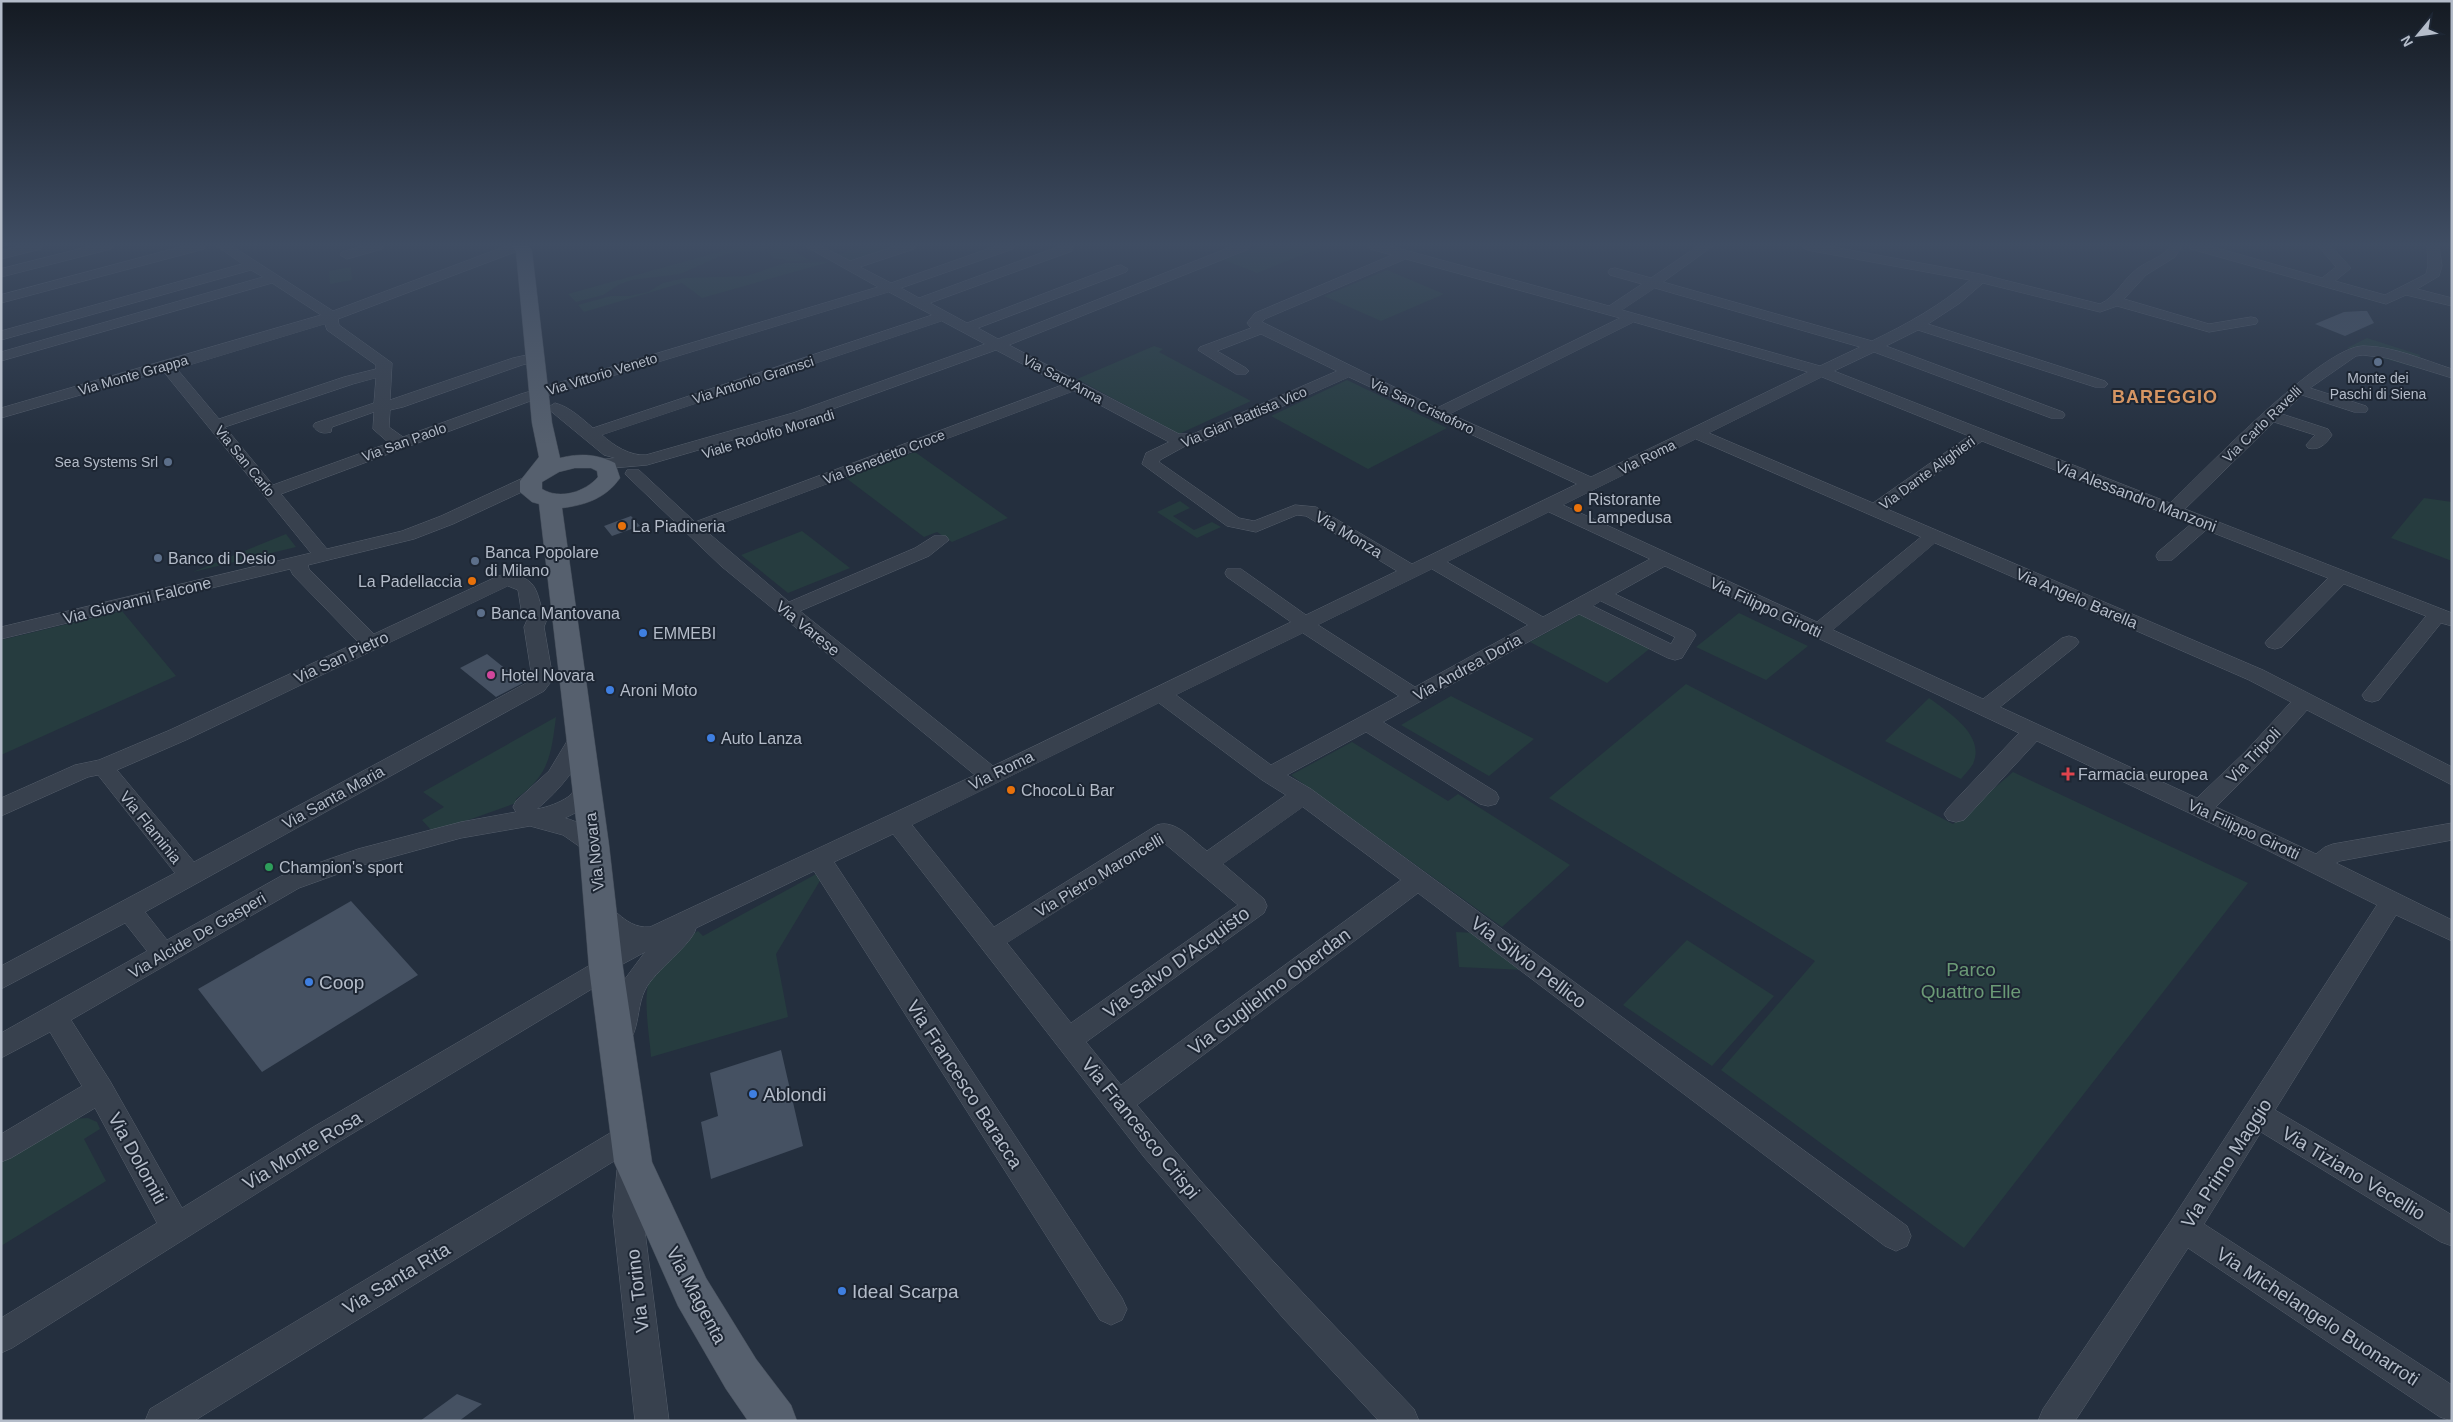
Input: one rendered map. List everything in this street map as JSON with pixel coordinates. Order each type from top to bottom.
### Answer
[{"type":"main road","name":"Via Novara","points":[[531,312],[536,357],[563,447],[576,458],[600,464]]},
{"type":"main road","name":"Via Novara","points":[[551,410],[542,423],[550,457],[539,488],[556,541],[580,738],[584,800],[594,845],[606,968],[631,1149]]},
{"type":"main road","points":[[539,488],[563,463],[600,464],[582,496],[573,506],[556,541]]},
{"type":"main road","points":[[539,488],[582,496]]},
{"type":"main road","name":"Via Magenta","points":[[631,1149],[692,1292],[741,1374],[775,1421]]},
{"type":"street","points":[[1,336],[85,312]]},
{"type":"street","points":[[1,357],[156,312]]},
{"type":"street","points":[[326,312],[331,318],[332,327],[384,362],[381,429],[401,444]]},
{"type":"street","name":"Via Monte Grappa","points":[[1,413],[346,312]]},
{"type":"street","name":"Via Vittorio Veneto","points":[[551,410],[822,312]]},
{"type":"street","name":"Via Sant'Anna","points":[[937,312],[1171,437],[1183,441]]},
{"type":"street","points":[[966,328],[1007,312]]},
{"type":"street","name":"Viale Rodolfo Morandi","points":[[600,464],[635,458],[658,457],[799,416],[996,345],[1078,312]]},
{"type":"street","points":[[1241,371],[1205,350],[1258,326],[1260,316],[1269,312]]},
{"type":"street","name":"Via Alessandro Manzoni","points":[[1616,312],[1801,364],[2445,617]]},
{"type":"street","points":[[1755,312],[1872,346],[2057,415]]},
{"type":"street","name":"Via Roma","points":[[662,939],[698,918],[1592,484],[1917,325],[1936,312]]},
{"type":"street","points":[[2155,312],[2209,328],[2251,321]]},
{"type":"street","name":"Via Antonio Gramsci","points":[[590,434],[944,316]]},
{"type":"street","points":[[1438,414],[1633,317]]},
{"type":"street","points":[[1917,325],[2100,384]]},
{"type":"street","name":"Via San Cristoforo","points":[[1258,326],[1348,372],[1592,484]]},
{"type":"street","name":"Via Carlo Ravelli","points":[[2173,510],[2299,389],[2352,352],[2360,350],[2380,353],[2452,374]]},
{"type":"street","points":[[325,429],[321,426],[382,406],[397,404],[518,361],[536,357]]},
{"type":"street","name":"Viale Rodolfo Morandi","points":[[600,464],[634,474],[819,421],[954,360]]},
{"type":"street","name":"Via San Carlo","points":[[170,364],[169,369],[324,556]]},
{"type":"street","name":"Via Gian Battista Vico","points":[[1153,468],[1150,464],[1152,457],[1183,441],[1196,439],[1348,372]]},
{"type":"street","points":[[220,431],[384,376]]},
{"type":"street","name":"Via Benedetto Croce","points":[[692,529],[1076,385]]},
{"type":"street","points":[[2299,389],[2360,409]]},
{"type":"street","points":[[551,410],[590,434],[600,464]]},
{"type":"street","name":"Via San Paolo","points":[[270,492],[401,444],[551,410]]},
{"type":"street","points":[[2271,416],[2322,432],[2324,434],[2314,445]]},
{"type":"street","name":"Via Angelo Barella","points":[[1695,433],[2256,675],[2452,777]]},
{"type":"street","name":"Via Dante Alighieri","points":[[1875,510],[1980,435]]},
{"type":"street","name":"Via Monza","points":[[1153,468],[1233,522],[1256,527],[1295,510],[1310,511],[1411,571]]},
{"type":"street","name":"Via Varese","points":[[634,474],[728,562],[990,775]]},
{"type":"street","name":"Via Giovanni Falcone","points":[[1,633],[408,535],[539,488]]},
{"type":"street","name":"Via Filippo Girotti","points":[[1549,504],[1818,632],[2322,866],[2452,931]]},
{"type":"street","points":[[2165,556],[2204,522]]},
{"type":"street","points":[[1818,632],[1933,536]]},
{"type":"street","points":[[786,610],[922,552],[940,540]]},
{"type":"street","name":"Via Andrea Doria","points":[[1270,775],[1664,559]]},
{"type":"street","points":[[1432,561],[1543,626]]},
{"type":"street","points":[[298,562],[300,571],[372,643]]},
{"type":"street","points":[[1234,573],[1304,623],[1414,696]]},
{"type":"street","points":[[2275,643],[2341,576]]},
{"type":"street","name":"Via San Pietro","points":[[1,808],[83,770],[108,773],[178,735],[505,580],[523,582],[528,587],[532,615],[537,619]]},
{"type":"street","points":[[1579,606],[1675,654],[1686,636],[1602,594]]},
{"type":"street","points":[[537,619],[550,620],[565,616]]},
{"type":"street","points":[[2372,695],[2445,617]]},
{"type":"street","name":"Via Santa Maria","points":[[1,979],[537,686],[543,679],[534,627],[537,619]]},
{"type":"street","points":[[1985,708],[2068,642]]},
{"type":"street","name":"Via Silvio Pellico","points":[[1160,693],[1270,775],[1303,795],[1896,1236]]},
{"type":"street","name":"Via Tripoli","points":[[2200,809],[2254,756],[2304,700]]},
{"type":"street","points":[[1366,722],[1488,798]]},
{"type":"street","points":[[1956,814],[2034,731]]},
{"type":"street","points":[[525,813],[571,760],[580,738]]},
{"type":"street","name":"Via Flaminia","points":[[108,773],[191,875]]},
{"type":"street","points":[[1206,864],[1303,795]]},
{"type":"street","name":"Via Alcide De Gasperi","points":[[1,1047],[290,882],[358,858],[525,813],[554,814],[584,800]]},
{"type":"street","name":"Via Alcide De Gasperi","points":[[525,813],[570,828],[594,845]]},
{"type":"street","name":"Via Francesco Crispi","points":[[896,822],[1119,1103],[1217,1221],[1402,1421]]},
{"type":"street","name":"Via Pietro Maroncelli","points":[[991,941],[1165,831],[1206,864]]},
{"type":"street","points":[[2322,866],[2326,858],[2333,853],[2452,831]]},
{"type":"street","name":"Via Francesco Baracca","points":[[819,859],[1110,1309]]},
{"type":"street","name":"Via Salvo D'Acquisto","points":[[1069,1039],[1255,906],[1206,864]]},
{"type":"street","name":"Via Guglielmo Oberdan","points":[[1119,1103],[1418,880]]},
{"type":"street","name":"Via Primo Maggio","points":[[2054,1421],[2184,1228],[2392,901]]},
{"type":"street","points":[[129,909],[164,954]]},
{"type":"street","points":[[600,912],[609,923],[623,933],[644,938],[662,939]]},
{"type":"street","points":[[606,968],[620,970],[628,968],[662,939]]},
{"type":"street","points":[[618,1053],[632,987],[656,956],[662,939]]},
{"type":"street","name":"Via Monte Rosa","points":[[1,1337],[176,1227],[502,1028],[606,968]]},
{"type":"street","name":"Via Dolomiti","points":[[55,1017],[100,1090],[176,1227]]},
{"type":"street","points":[[1,1149],[100,1090]]},
{"type":"street","name":"Via Tiziano Vecellio","points":[[2256,1114],[2452,1232]]},
{"type":"street","name":"Via Santa Rita","points":[[162,1421],[631,1149]]},
{"type":"street","name":"Via Torino","points":[[631,1149],[628,1216],[652,1421]]},
{"type":"street","name":"Via Michelangelo Buonarroti","points":[[2184,1228],[2452,1405]]},
{"type":"green space","points":[[1361,312],[1401,312],[1381,321]]},
{"type":"green space","points":[[2367,338],[2420,355],[2418,368],[2347,348]]},
{"type":"green space","points":[[1154,346],[1163,349],[1159,352],[1251,401],[1179,434],[1077,379]]},
{"type":"green space","points":[[1347,380],[1447,428],[1368,469],[1271,416]]},
{"type":"green space","points":[[915,452],[1008,518],[952,542],[937,532],[924,537],[846,478]]},
{"type":"green space","points":[[2424,498],[2452,502],[2452,561],[2391,538]]},
{"type":"green space","points":[[1180,501],[1190,508],[1173,516],[1194,530],[1212,522],[1221,527],[1197,538],[1157,512]]},
{"type":"green space","points":[[802,531],[850,568],[788,593],[741,555]]},
{"type":"green space","points":[[286,534],[296,547],[193,572]]},
{"type":"green space","points":[[122,611],[176,676],[1,755],[1,640]]},
{"type":"green space","points":[[1584,612],[1653,646],[1607,683],[1530,642]]},
{"type":"green space","points":[[1739,613],[1808,646],[1766,680],[1696,647]]},
{"type":"green space","name":"Parco Quattro Elle","points":[[1686,684],[1953,824],[2013,772],[2248,883],[1964,1248],[1721,1070],[1815,961],[1549,798]]},
{"type":"green space","points":[[1451,696],[1534,739],[1489,776],[1401,725]]},
{"type":"green space","points":[[1929,698],[1963,725],[1974,743],[1976,753],[1973,764],[1961,779],[1885,741]]},
{"type":"green space","points":[[556,717],[550,754],[542,773],[516,799],[516,803],[460,823],[431,830],[422,820],[444,807],[423,792]]},
{"type":"green space","points":[[1352,742],[1448,801],[1458,794],[1570,865],[1502,927],[1291,775]]},
{"type":"green space","points":[[818,873],[821,879],[776,954],[788,1017],[651,1057],[647,1018],[648,987],[653,974],[671,953],[698,931],[703,936]]},
{"type":"green space","points":[[1456,932],[1476,933],[1525,970],[1459,967]]},
{"type":"green space","points":[[1687,940],[1774,996],[1712,1066],[1623,1005]]},
{"type":"green space","points":[[88,1118],[97,1122],[100,1129],[84,1139],[106,1181],[1,1246],[1,1161],[72,1119]]},
{"type":"building","points":[[2343,312],[2368,312],[2374,323],[2345,336],[2315,324]]},
{"type":"building","name":"La Piadineria","points":[[631,516],[640,526],[612,536],[604,526]]},
{"type":"building","name":"Hotel Novara","points":[[487,654],[523,683],[496,697],[460,668]]},
{"type":"building","name":"Coop","points":[[351,901],[418,975],[262,1072],[198,989]]},
{"type":"building","name":"Ablondi","points":[[781,1050],[803,1146],[711,1179],[701,1122],[718,1116],[710,1073]]},
{"type":"building","points":[[457,1394],[482,1404],[459,1421],[420,1421]]},
{"type":"place","name":"Monte dei Paschi di Siena","points":[[2378,362]]},
{"type":"place","name":"Sea Systems Srl","points":[[168,462]]},
{"type":"place","name":"Ristorante Lampedusa","points":[[1578,508]]},
{"type":"place","name":"La Piadineria","points":[[622,526]]},
{"type":"place","name":"Banco di Desio","points":[[158,558]]},
{"type":"place","name":"Banca Popolare di Milano","points":[[475,561]]},
{"type":"place","name":"La Padellaccia","points":[[472,581]]},
{"type":"place","name":"Banca Mantovana","points":[[481,613]]},
{"type":"place","name":"EMMEBI","points":[[643,633]]},
{"type":"place","name":"Hotel Novara","points":[[491,675]]},
{"type":"place","name":"Aroni Moto","points":[[610,690]]},
{"type":"place","name":"Auto Lanza","points":[[711,738]]},
{"type":"place","name":"Farmacia europea","points":[[2068,774]]},
{"type":"place","name":"ChocoLù Bar","points":[[1011,790]]},
{"type":"place","name":"Champion's sport","points":[[269,867]]},
{"type":"place","name":"Coop","points":[[309,982]]},
{"type":"place","name":"Ablondi","points":[[753,1094]]},
{"type":"place","name":"Ideal Scarpa","points":[[842,1291]]},
{"type":"district","name":"BAREGGIO","points":[[2165,397]]}]
